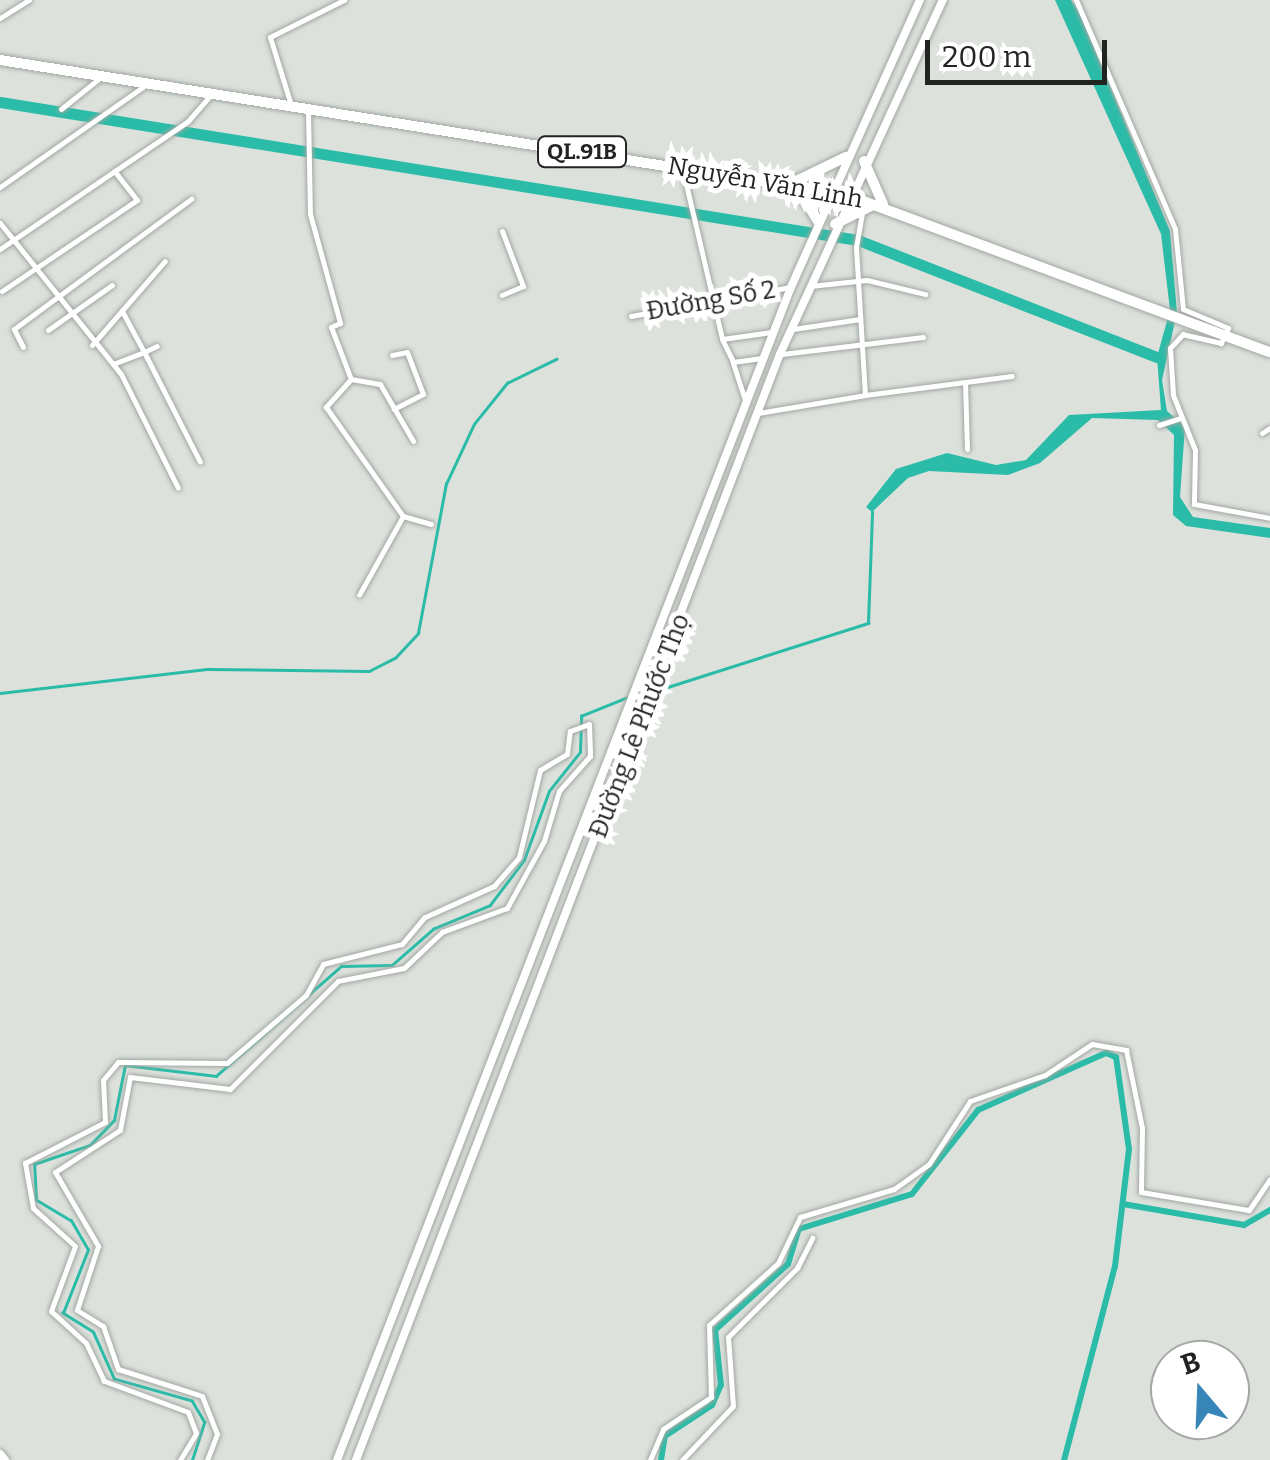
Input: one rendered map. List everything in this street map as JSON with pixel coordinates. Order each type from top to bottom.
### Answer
[{"type":"highway","name":"Nguyễn Văn Linh","points":[[0,60],[848,195],[1270,352]]},
{"type":"highway","points":[[788,184],[846,158]]},
{"type":"highway","points":[[864,160],[883,205]]},
{"type":"highway","points":[[788,184],[810,197],[818,221]]},
{"type":"highway","points":[[835,224],[864,203]]},
{"type":"street","points":[[0,18],[29,0]]},
{"type":"street","points":[[292,108],[270,37],[344,0]]},
{"type":"street","name":"Đường Lê Phước Thọ","points":[[337,1460],[791,287],[830,191],[920,0]]},
{"type":"street","name":"Đường Lê Phước Thọ","points":[[356,1460],[780,354],[864,160],[942,0]]},
{"type":"street","points":[[1076,0],[1175,229],[1183,309],[1228,328],[1222,334],[1173,338],[1179,418],[1194,441],[1196,506],[1270,518]]},
{"type":"street","points":[[61,109],[101,77]]},
{"type":"street","points":[[0,188],[147,84]]},
{"type":"street","points":[[0,249],[114,171],[210,96]]},
{"type":"street","points":[[308,110],[310,214],[340,323],[331,327],[351,379]]},
{"type":"street","points":[[683,168],[710,299],[746,402]]},
{"type":"street","points":[[2,291],[137,200],[114,171]]},
{"type":"street","points":[[23,347],[14,329],[191,199]]},
{"type":"street","points":[[864,203],[857,280],[866,395]]},
{"type":"street","points":[[0,224],[67,318],[112,365],[178,488]]},
{"type":"street","points":[[502,231],[523,286],[502,295]]},
{"type":"street","points":[[92,345],[165,261]]},
{"type":"street","name":"Đường Số 2","points":[[809,286],[857,280],[925,294]]},
{"type":"street","points":[[48,330],[112,286]]},
{"type":"street","name":"Đường Số 2","points":[[631,316],[791,287]]},
{"type":"street","points":[[122,311],[200,462]]},
{"type":"street","points":[[791,329],[860,319]]},
{"type":"street","points":[[722,339],[774,332]]},
{"type":"street","points":[[780,354],[923,336]]},
{"type":"street","points":[[112,365],[157,346]]},
{"type":"street","points":[[392,355],[407,352],[422,394],[394,409]]},
{"type":"street","points":[[732,362],[764,358]]},
{"type":"street","points":[[758,413],[1012,376]]},
{"type":"street","points":[[351,379],[380,384],[412,440]]},
{"type":"street","points":[[351,379],[328,412],[403,516],[431,524]]},
{"type":"street","points":[[964,382],[967,449]]},
{"type":"street","points":[[1158,425],[1179,418]]},
{"type":"street","points":[[1262,432],[1270,428]]},
{"type":"street","points":[[732,437],[746,444]]},
{"type":"street","points":[[359,595],[403,516]]},
{"type":"street","points":[[180,1460],[196,1433],[188,1412],[104,1381],[86,1343],[53,1314],[74,1246],[33,1208],[22,1168],[105,1122],[103,1080],[118,1062],[227,1063],[306,995],[323,964],[402,944],[425,917],[494,886],[520,857],[540,770],[564,758],[574,729],[585,725],[590,756],[558,790],[544,841],[507,908],[442,932],[404,968],[338,981],[230,1089],[130,1078],[120,1130],[55,1172],[98,1246],[76,1310],[103,1326],[118,1369],[204,1399],[217,1434],[207,1460]]},
{"type":"street","points":[[601,780],[617,786]]},
{"type":"street","points":[[650,1460],[663,1429],[711,1396],[707,1328],[778,1263],[800,1218],[906,1181],[977,1096],[1045,1075],[1104,1041],[1124,1048],[1134,1076],[1141,1192],[1248,1210],[1270,1179]]},
{"type":"street","points":[[682,1460],[733,1406],[728,1337],[797,1268],[812,1238]]},
{"type":"street","points":[[417,1252],[434,1258]]},
{"type":"street","points":[[0,1454],[5,1460]]},
{"type":"shaded area","points":[[1055,0],[1071,0],[1079,12],[1170,231],[1177,312],[1162,380],[1167,411],[1185,427],[1180,497],[1193,517],[1270,528],[1270,538],[1186,526],[1173,515],[1174,435],[1158,420],[1092,418],[1040,463],[1008,475],[929,471],[908,478],[872,512],[866,507],[896,469],[947,453],[996,465],[1026,460],[1069,415],[1161,410],[1157,357],[1170,310],[1161,234]]},
{"type":"waterway","points":[[0,102],[858,240],[1157,357]]},
{"type":"waterway","points":[[0,693],[209,669],[369,671],[395,658],[418,633],[446,484],[474,424],[507,383],[556,359]]},
{"type":"waterway","points":[[655,691],[868,623],[872,512]]},
{"type":"waterway","points":[[192,1460],[204,1422],[192,1401],[114,1379],[93,1332],[63,1313],[88,1250],[71,1221],[36,1200],[34,1164],[90,1145],[114,1120],[125,1065],[216,1076],[341,966],[392,965],[433,929],[490,905],[524,860],[549,791],[580,752],[581,716],[628,697]]},
{"type":"waterway","points":[[661,1460],[665,1436],[712,1405],[721,1385],[715,1330],[788,1264],[799,1229],[912,1194],[978,1110],[1106,1053],[1116,1057],[1129,1149],[1115,1266],[1064,1460]]},
{"type":"waterway","points":[[1123,1204],[1244,1225],[1270,1210]]}]
